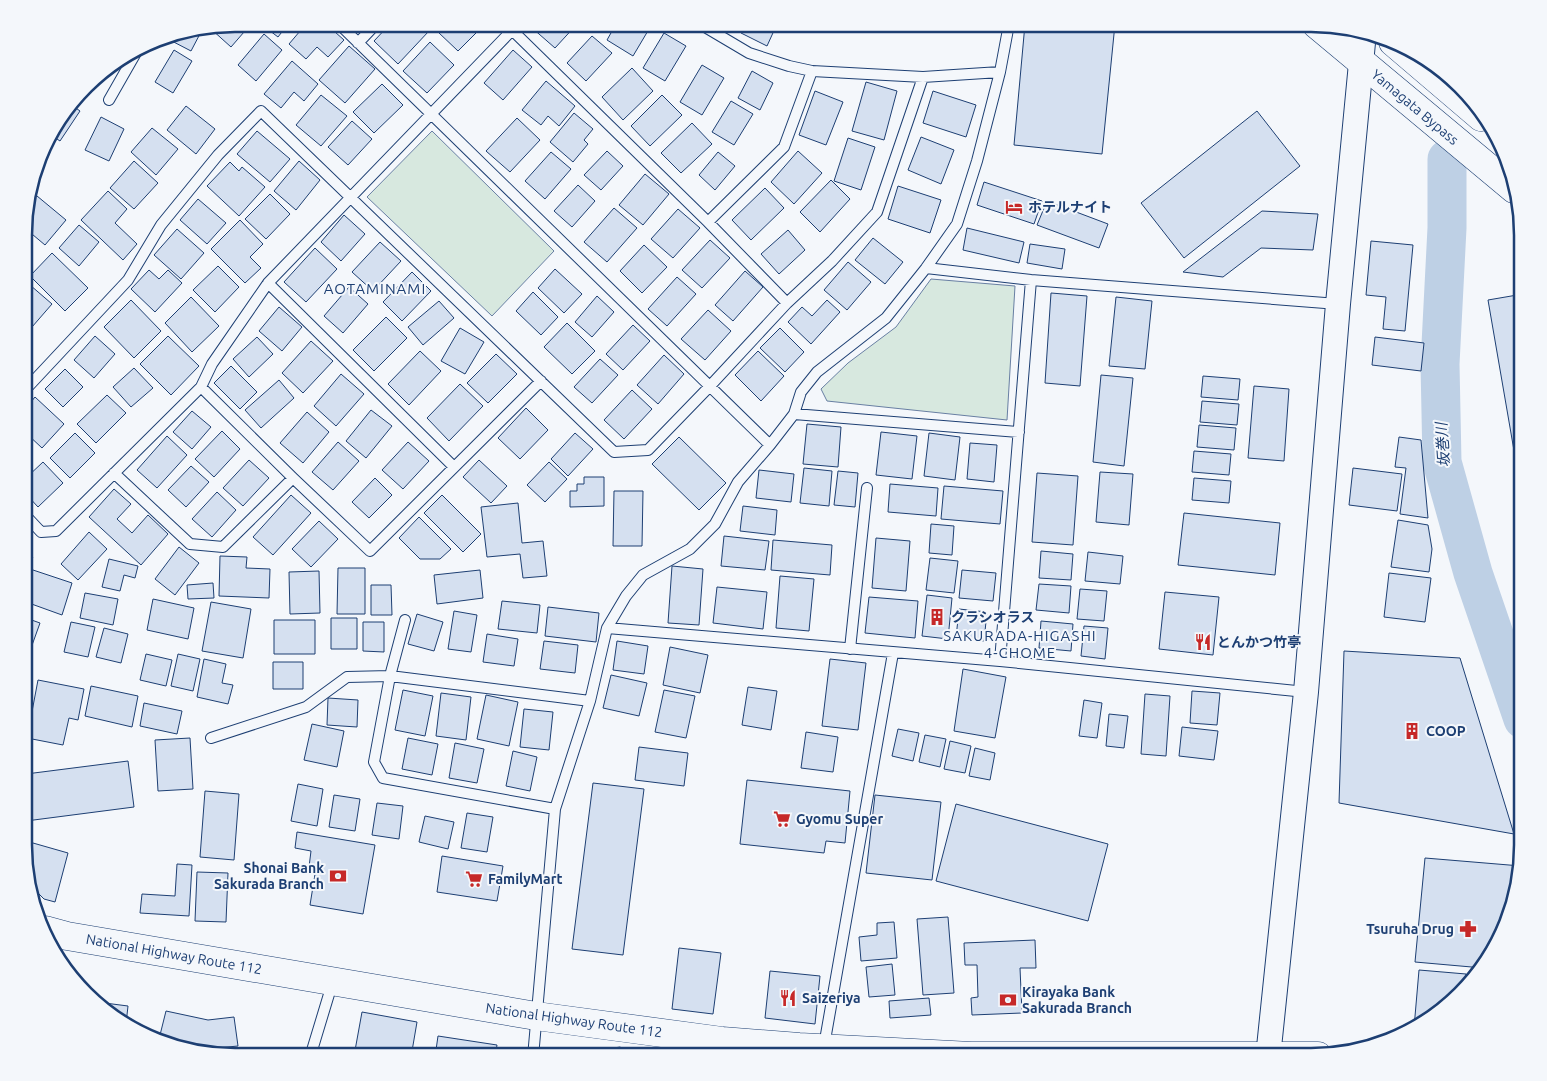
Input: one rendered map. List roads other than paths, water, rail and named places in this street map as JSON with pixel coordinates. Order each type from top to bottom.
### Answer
[{"type":"highway","name":"Yamagata Bypass","points":[[1327,33],[1508,184]]},
{"type":"highway","points":[[1417,63],[1466,104]]},
{"type":"highway","name":"National Highway Route 112","points":[[52,932],[536,1016],[782,1048]]},
{"type":"street","points":[[1269,1048],[1306,692],[1338,304],[1363,39]]},
{"type":"lane","points":[[347,32],[770,445]]},
{"type":"lane","points":[[358,43],[368,32]]},
{"type":"lane","points":[[32,522],[41,532],[56,532],[201,387],[212,364],[268,283],[510,32]]},
{"type":"lane","points":[[520,32],[787,303]]},
{"type":"lane","points":[[719,32],[749,54],[812,71],[922,77],[1000,72]]},
{"type":"lane","points":[[534,1048],[555,808],[590,701],[607,628],[626,596],[643,575],[690,549],[715,524],[738,482],[794,414],[801,392],[817,372],[886,318],[926,268],[957,224],[977,161],[1000,72],[1007,32]]},
{"type":"lane","points":[[109,100],[131,62]]},
{"type":"lane","points":[[708,222],[784,147],[812,71]]},
{"type":"lane","points":[[32,383],[128,280],[161,225],[218,156],[261,111],[614,452],[648,450],[787,303],[832,261],[877,212],[922,77]]},
{"type":"lane","points":[[926,268],[1031,280],[1338,304]]},
{"type":"lane","points":[[1000,661],[1031,280]]},
{"type":"lane","points":[[268,283],[454,467]]},
{"type":"lane","points":[[201,387],[370,551],[541,381]]},
{"type":"lane","points":[[794,414],[1018,432]]},
{"type":"lane","points":[[114,473],[190,544],[223,547],[293,478]]},
{"type":"lane","points":[[850,649],[867,488]]},
{"type":"lane","points":[[405,620],[390,676],[374,762],[383,778],[555,808]]},
{"type":"lane","points":[[607,628],[1000,661],[1306,692]]},
{"type":"lane","points":[[808,1048],[893,653]]},
{"type":"lane","points":[[211,738],[306,707],[347,677],[390,676],[590,701]]},
{"type":"lane","points":[[313,1048],[333,981]]},
{"type":"waterway","name":"坂巻川","points":[[1447,159],[1447,228],[1440,364],[1442,462],[1473,573],[1514,693]]},
{"type":"place","name":"ホテルナイト","points":[[1014,207]]},
{"type":"place","name":"クラシオラス","points":[[937,617]]},
{"type":"place","name":"とんかつ竹亭","points":[[1203,642]]},
{"type":"place","name":"COOP","points":[[1412,731]]},
{"type":"place","name":"Gyomu Super","points":[[782,819]]},
{"type":"place","name":"Shonai Bank Sakurada Branch","points":[[338,876]]},
{"type":"place","name":"FamilyMart","points":[[474,879]]},
{"type":"place","name":"Tsuruha Drug","points":[[1468,929]]},
{"type":"place","name":"Saizeriya","points":[[788,998]]},
{"type":"place","name":"Kirayaka Bank Sakurada Branch","points":[[1008,1000]]},
{"type":"district","name":"AOTAMINAMI","points":[[375,289]]},
{"type":"district","name":"SAKURADA-HIGASHI 4-CHOME","points":[[1020,644]]}]
